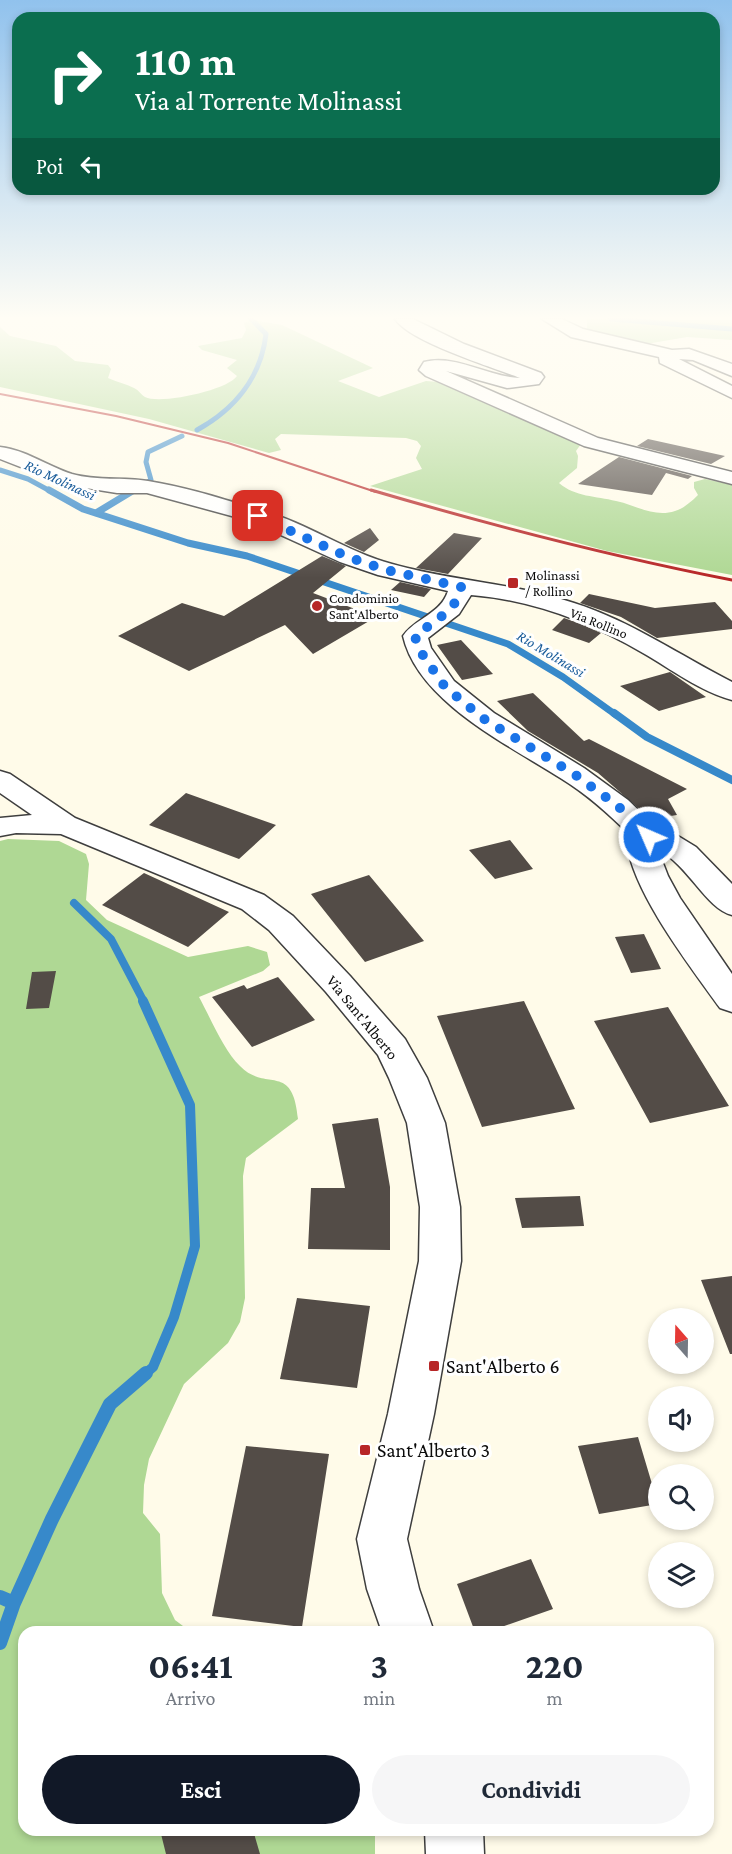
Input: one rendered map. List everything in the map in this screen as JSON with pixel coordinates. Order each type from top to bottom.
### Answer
[{"type":"street","points":[[508,406],[591,442],[732,478]]},
{"type":"street","name":"Via Rollino","points":[[1,447],[10,454],[68,480],[117,487],[147,487],[258,516],[348,557],[386,570],[461,590],[504,591],[591,618],[622,631],[732,692]]},
{"type":"street","points":[[461,590],[445,613],[415,636],[418,648],[445,687],[484,719],[574,774],[618,806],[649,837],[666,841],[699,866],[732,905]]},
{"type":"street","points":[[0,780],[66,825]]},
{"type":"street","name":"Via Sant'Alberto","points":[[0,827],[16,824],[66,825],[253,902],[281,924],[338,984],[392,1047],[408,1078],[426,1123],[435,1164],[440,1261],[411,1414],[382,1539],[393,1589],[406,1626]]},
{"type":"street","points":[[649,837],[642,844],[641,849],[646,862],[694,945],[732,1000]]},
{"type":"street","points":[[454,1836],[455,1854]]},
{"type":"green space","points":[[86,406],[493,406],[581,444],[576,451],[577,468],[559,483],[579,494],[616,501],[652,512],[667,513],[681,508],[698,495],[694,482],[705,479],[732,485],[732,575],[607,551],[370,486],[422,469],[416,458],[421,446],[417,441],[406,438],[281,434],[275,439],[281,450],[269,453],[149,419]]},
{"type":"green space","points":[[8,839],[59,841],[86,854],[89,864],[86,900],[107,920],[188,957],[248,946],[267,952],[270,965],[263,971],[199,997],[234,1060],[250,1074],[284,1084],[295,1101],[298,1119],[246,1158],[243,1176],[245,1298],[240,1322],[228,1343],[184,1384],[149,1459],[144,1485],[143,1513],[160,1534],[162,1593],[175,1620],[183,1626],[18,1626],[18,1836],[375,1836],[375,1854],[0,1854],[0,841]]},
{"type":"building","points":[[648,439],[725,456],[711,464],[637,446]]},
{"type":"building","points":[[619,457],[692,476],[688,479],[666,473],[652,495],[578,484]]},
{"type":"building","points":[[370,528],[379,540],[364,552],[344,543]]},
{"type":"building","points":[[454,533],[482,538],[448,574],[416,568]]},
{"type":"building","points":[[322,556],[346,566],[313,593],[376,617],[313,654],[285,625],[189,671],[118,636],[182,603],[224,616]]},
{"type":"building","points":[[400,582],[431,589],[424,597],[391,590]]},
{"type":"building","points":[[589,594],[655,608],[715,602],[732,621],[732,629],[657,638],[621,617],[580,603]]},
{"type":"building","points":[[564,618],[601,633],[589,643],[552,630]]},
{"type":"building","points":[[461,640],[493,674],[462,680],[437,645]]},
{"type":"building","points":[[670,672],[706,697],[659,711],[620,686]]},
{"type":"building","points":[[533,693],[584,741],[589,739],[687,789],[668,799],[677,815],[651,819],[598,773],[528,731],[497,701]]},
{"type":"building","points":[[186,793],[276,825],[239,859],[149,825]]},
{"type":"building","points":[[510,840],[533,869],[495,879],[469,850]]},
{"type":"building","points":[[144,873],[229,912],[188,947],[102,905]]},
{"type":"building","points":[[369,875],[424,941],[365,962],[311,894]]},
{"type":"building","points":[[644,934],[661,969],[631,973],[615,937]]},
{"type":"building","points":[[56,971],[49,1008],[26,1009],[32,972]]},
{"type":"building","points":[[278,977],[315,1020],[252,1047],[212,997],[244,985],[247,989]]},
{"type":"building","points":[[524,1001],[575,1109],[482,1127],[437,1016]]},
{"type":"building","points":[[668,1007],[729,1106],[650,1123],[594,1021]]},
{"type":"building","points":[[378,1118],[390,1187],[390,1250],[308,1249],[311,1188],[345,1188],[332,1124]]},
{"type":"building","points":[[580,1196],[584,1226],[522,1228],[515,1198]]},
{"type":"building","points":[[732,1276],[732,1354],[730,1354],[714,1308],[712,1308],[701,1280]]},
{"type":"building","points":[[297,1298],[370,1306],[357,1388],[280,1379]]},
{"type":"building","points":[[638,1437],[648,1470],[648,1506],[599,1514],[578,1446]]},
{"type":"building","points":[[246,1446],[329,1454],[302,1626],[212,1616]]},
{"type":"building","points":[[531,1559],[553,1609],[504,1626],[473,1626],[457,1584]]},
{"type":"building","points":[[162,1836],[255,1836],[260,1854],[166,1854]]},
{"type":"waterway","points":[[197,430],[211,422],[230,406]]},
{"type":"waterway","points":[[131,492],[151,480],[146,462],[148,452],[182,436]]},
{"type":"waterway","name":"Rio Molinassi","points":[[0,470],[28,479],[52,492]]},
{"type":"waterway","name":"Rio Molinassi","points":[[49,490],[83,509],[188,543],[247,556],[508,644],[563,677],[616,715]]},
{"type":"waterway","points":[[96,513],[134,490]]},
{"type":"waterway","name":"Rio Molinassi","points":[[614,713],[647,737],[732,780]]},
{"type":"waterway","points":[[74,903],[111,939],[144,1002]]},
{"type":"waterway","points":[[143,1001],[190,1105],[195,1246],[174,1317],[153,1367],[145,1374]]},
{"type":"waterway","points":[[14,1603],[52,1519],[110,1404],[146,1373]]},
{"type":"waterway","points":[[0,1597],[14,1603]]},
{"type":"waterway","points":[[0,1643],[14,1603]]},
{"type":"railway","points":[[61,406],[116,416],[228,443],[376,492]]},
{"type":"railway","points":[[371,490],[550,539],[732,580]]},
{"type":"place","name":"Molinassi / Rollino","points":[[513,583]]},
{"type":"place","name":"Condominio Sant'Alberto","points":[[317,606]]},
{"type":"place","name":"Sant'Alberto 6","points":[[434,1366]]},
{"type":"place","name":"Sant'Alberto 3","points":[[365,1450]]},
{"type":"route","points":[[258,516],[348,557],[386,570],[461,587],[461,594],[445,613],[415,636],[418,648],[445,687],[484,719],[574,774],[618,806],[649,837]]}]
